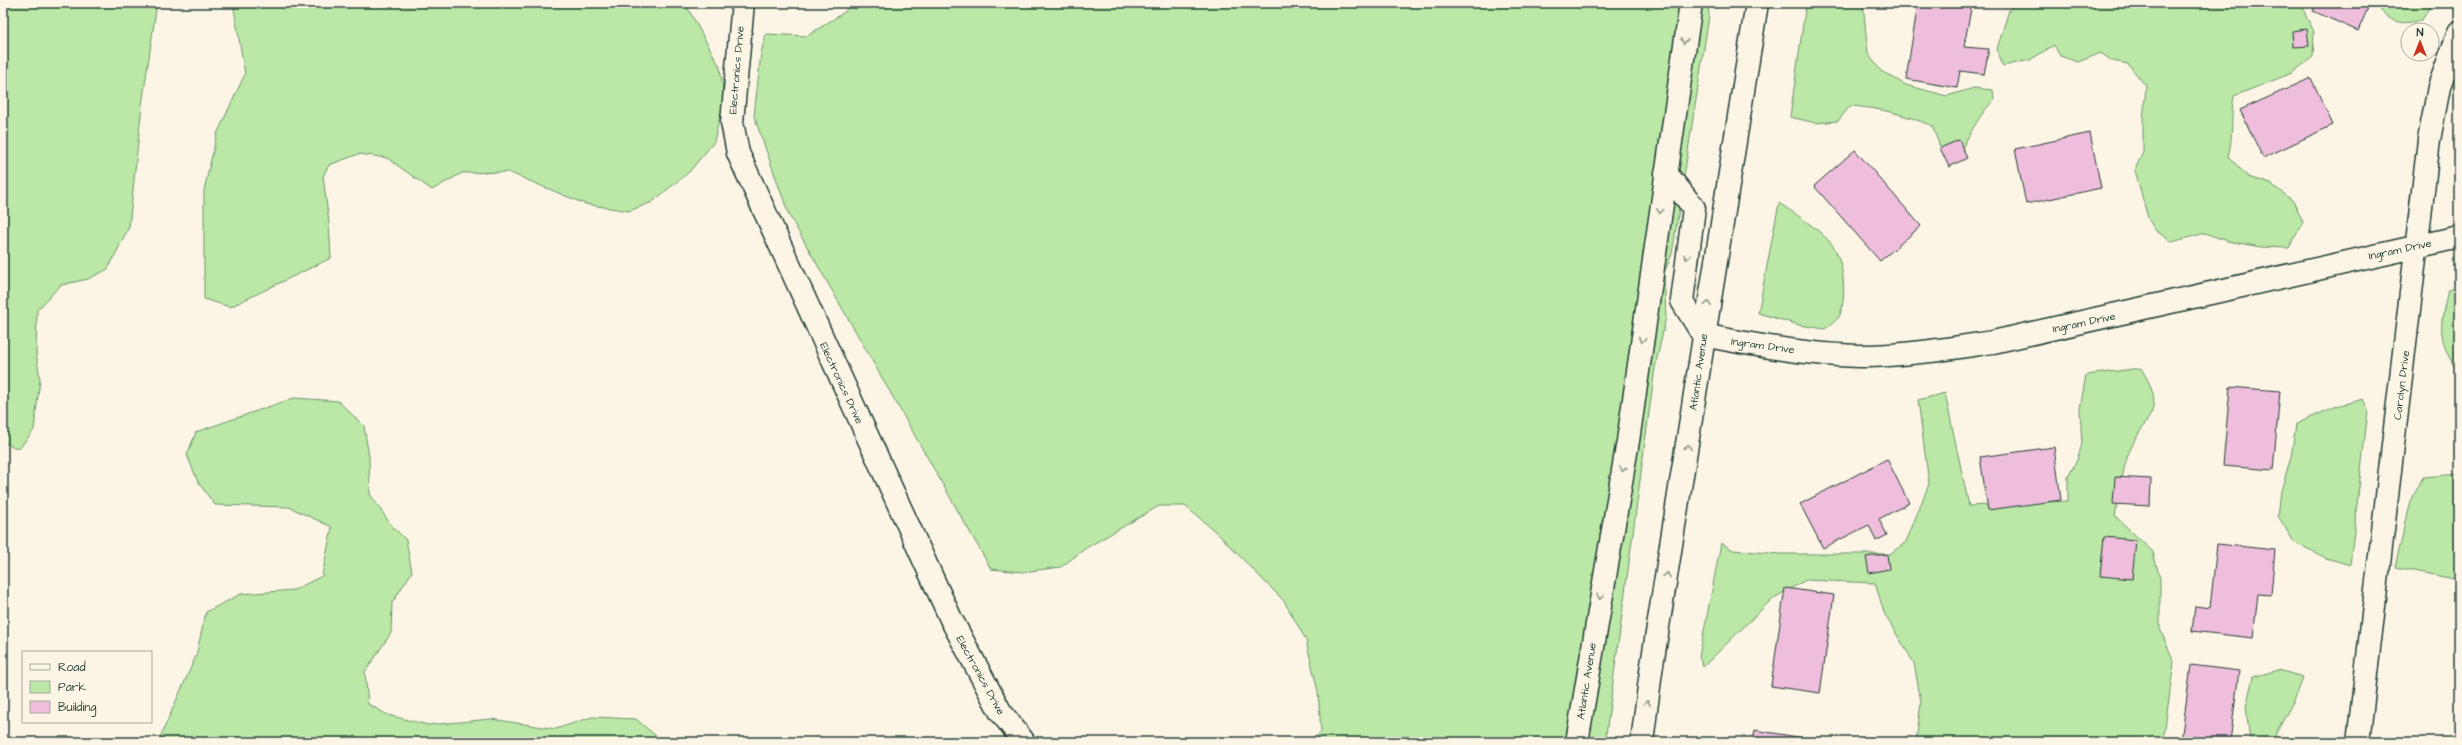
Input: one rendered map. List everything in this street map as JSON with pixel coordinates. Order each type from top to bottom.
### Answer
[{"type":"street","name":"Electronics Drive","points":[[742,3],[732,122],[738,154],[951,620],[1000,711],[1024,742]]},
{"type":"street","name":"Atlantic Avenue","points":[[1576,742],[1628,441],[1691,3]]},
{"type":"street","name":"Atlantic Avenue","points":[[1642,742],[1651,671],[1681,491],[1704,335],[1757,3]]},
{"type":"street","name":"Carolyn Drive","points":[[2358,742],[2429,140],[2439,87],[2459,32]]},
{"type":"street","points":[[1666,173],[1694,208],[1682,301],[1704,335]]},
{"type":"street","name":"Ingram Drive","points":[[1704,335],[1807,351],[1868,356],[1936,350],[1993,342],[2459,237]]},
{"type":"green space","points":[[3,3],[157,3],[142,105],[129,227],[108,269],[88,279],[61,285],[37,310],[36,352],[40,379],[34,430],[19,449],[3,442]]},
{"type":"green space","points":[[233,3],[685,3],[720,67],[724,99],[714,142],[689,172],[652,202],[629,211],[585,204],[508,172],[462,173],[432,190],[387,158],[359,154],[329,165],[323,176],[329,223],[331,258],[230,307],[204,299],[204,190],[217,134],[245,74]]},
{"type":"green space","points":[[847,3],[1708,3],[1709,16],[1672,254],[1664,273],[1666,317],[1655,368],[1605,742],[1313,742],[1321,731],[1318,692],[1306,640],[1284,601],[1216,532],[1185,506],[1159,506],[1086,548],[1061,567],[1023,572],[991,569],[789,215],[754,116],[761,53],[766,34],[807,36],[846,11]]},
{"type":"green space","points":[[1806,3],[1863,3],[1868,54],[1881,71],[1906,85],[1947,96],[1974,88],[1993,90],[1994,100],[1981,115],[1952,166],[1941,149],[1932,126],[1912,118],[1872,108],[1850,106],[1838,121],[1816,123],[1790,117]]},
{"type":"green space","points":[[2016,3],[2305,3],[2303,9],[2314,32],[2313,57],[2292,73],[2234,96],[2231,141],[2228,156],[2248,177],[2271,184],[2293,201],[2303,222],[2289,248],[2261,247],[2227,241],[2205,233],[2172,242],[2155,230],[2148,218],[2135,170],[2143,152],[2143,121],[2146,86],[2128,64],[2112,61],[2101,53],[2078,62],[2060,56],[2054,45],[2030,60],[2003,66],[1997,49],[2009,10]]},
{"type":"green space","points":[[2379,3],[2429,3],[2430,6],[2422,20],[2400,23],[2392,20],[2377,6]]},
{"type":"green space","points":[[1779,203],[1806,221],[1824,236],[1835,249],[1838,257],[1844,287],[1842,307],[1839,317],[1825,329],[1799,325],[1758,313]]},
{"type":"green space","points":[[2459,287],[2459,374],[2443,342],[2442,324],[2448,290]]},
{"type":"green space","points":[[2141,368],[2149,382],[2154,403],[2152,411],[2128,454],[2123,471],[2115,516],[2153,552],[2160,579],[2160,629],[2174,662],[2163,742],[1916,742],[1921,702],[1914,663],[1885,615],[1875,583],[1806,580],[1772,599],[1703,667],[1699,657],[1721,543],[1733,550],[1781,554],[1890,554],[1906,542],[1929,484],[1918,400],[1945,393],[1969,506],[2068,501],[2068,477],[2077,460],[2082,444],[2080,409],[2086,375]]},
{"type":"green space","points":[[294,398],[338,401],[364,426],[369,457],[370,494],[391,525],[406,540],[412,572],[392,603],[391,633],[365,672],[368,704],[388,715],[428,725],[491,719],[556,729],[592,717],[636,719],[663,742],[158,742],[196,656],[206,612],[241,594],[294,590],[322,576],[332,527],[289,507],[215,505],[198,482],[187,455],[196,432]]},
{"type":"green space","points":[[2363,399],[2368,410],[2350,565],[2326,558],[2294,542],[2278,516],[2281,491],[2291,457],[2296,424],[2337,406]]},
{"type":"green space","points":[[2459,474],[2459,580],[2395,567],[2411,501],[2423,477]]},
{"type":"green space","points":[[2278,670],[2303,677],[2294,701],[2274,738],[2265,742],[2250,741],[2246,707],[2253,677]]},
{"type":"building","points":[[1918,3],[1972,3],[1964,47],[1989,49],[1984,74],[1960,71],[1957,88],[1906,79]]},
{"type":"building","points":[[2317,3],[2370,3],[2358,31],[2313,11]]},
{"type":"building","points":[[2307,29],[2309,46],[2293,47],[2292,31]]},
{"type":"building","points":[[2311,78],[2333,125],[2263,158],[2240,110]]},
{"type":"building","points":[[2090,133],[2101,188],[2026,204],[2015,149]]},
{"type":"building","points":[[1959,140],[1967,158],[1949,167],[1940,148]]},
{"type":"building","points":[[1855,150],[1921,226],[1880,261],[1814,186]]},
{"type":"building","points":[[2230,387],[2280,391],[2273,470],[2223,466]]},
{"type":"building","points":[[2054,447],[2061,500],[1988,510],[1980,457]]},
{"type":"building","points":[[1887,459],[1909,503],[1879,519],[1887,535],[1876,541],[1869,525],[1823,548],[1800,504]]},
{"type":"building","points":[[2115,477],[2151,479],[2150,506],[2113,504]]},
{"type":"building","points":[[2104,537],[2136,540],[2132,579],[2100,576]]},
{"type":"building","points":[[2217,544],[2275,550],[2271,595],[2258,594],[2253,638],[2192,631],[2195,606],[2210,608]]},
{"type":"building","points":[[1887,554],[1889,569],[1869,573],[1866,557]]},
{"type":"building","points":[[1785,588],[1834,595],[1820,693],[1771,686]]},
{"type":"building","points":[[2191,665],[2239,671],[2230,742],[2181,742]]},
{"type":"building","points":[[1755,730],[1803,738],[1802,742],[1753,742]]}]
